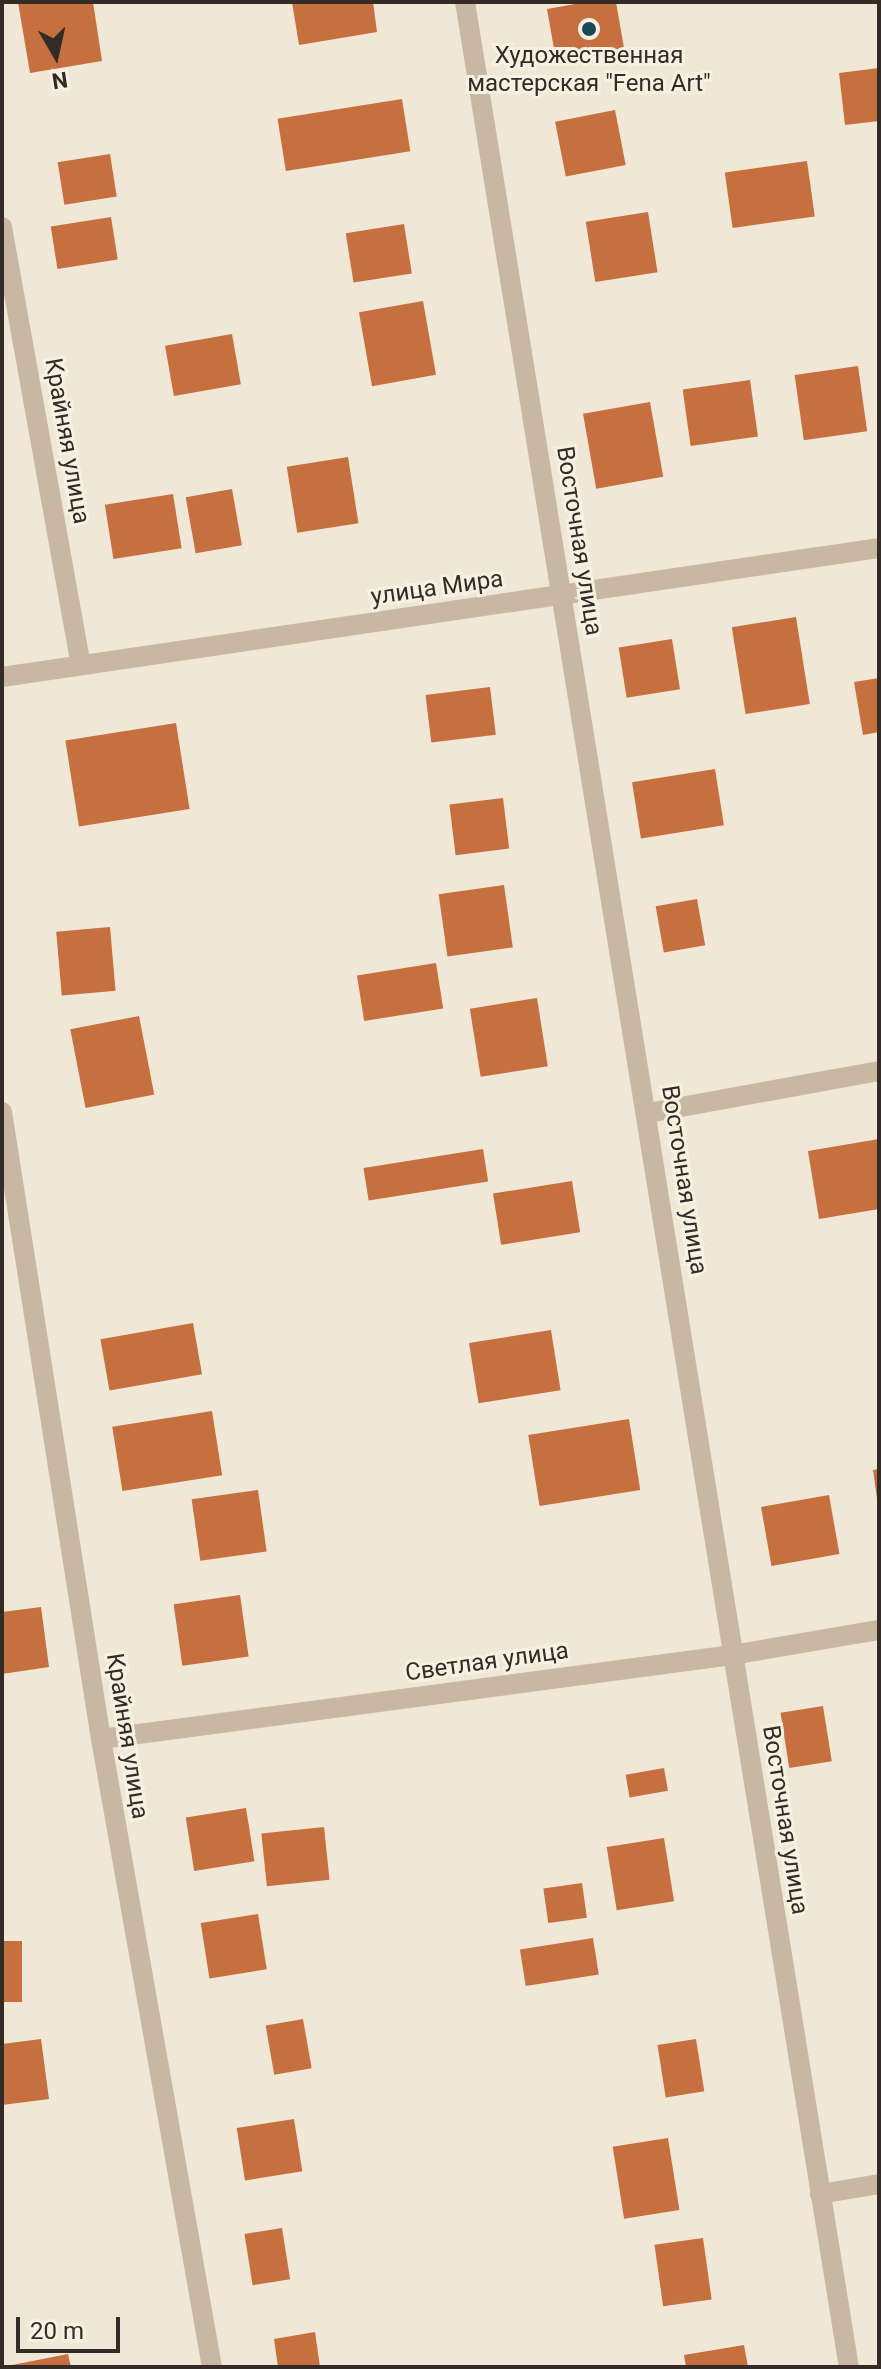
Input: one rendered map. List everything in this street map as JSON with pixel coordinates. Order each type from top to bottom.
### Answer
[{"type":"street","name":"Восточная улица","points":[[465,2],[648,1113],[732,1655],[849,2367]]},
{"type":"street","name":"Крайняя улица","points":[[2,227],[81,664]]},
{"type":"street","name":"улица Мира","points":[[2,677],[879,548]]},
{"type":"street","points":[[648,1113],[879,1071]]},
{"type":"street","name":"Крайняя улица","points":[[2,1112],[101,1739],[212,2367]]},
{"type":"street","name":"Светлая улица","points":[[101,1739],[732,1655],[879,1630]]},
{"type":"street","points":[[820,2194],[879,2184]]},
{"type":"building","points":[[18,2],[93,2],[102,61],[30,73]]},
{"type":"building","points":[[292,2],[373,2],[377,32],[299,45]]},
{"type":"building","points":[[586,2],[616,2],[624,48],[556,60],[547,9]]},
{"type":"building","points":[[879,68],[879,121],[845,125],[839,73]]},
{"type":"building","points":[[402,99],[410,151],[286,171],[278,119]]},
{"type":"building","points":[[615,110],[626,165],[566,177],[555,122]]},
{"type":"building","points":[[110,154],[117,196],[64,205],[58,162]]},
{"type":"building","points":[[807,161],[815,216],[733,228],[725,173]]},
{"type":"building","points":[[648,212],[658,272],[595,282],[586,222]]},
{"type":"building","points":[[111,217],[118,259],[57,269],[51,227]]},
{"type":"building","points":[[404,224],[412,273],[354,283],[346,233]]},
{"type":"building","points":[[423,301],[436,375],[372,386],[359,312]]},
{"type":"building","points":[[232,334],[241,384],[174,396],[165,346]]},
{"type":"building","points":[[858,366],[867,431],[804,440],[795,375]]},
{"type":"building","points":[[750,380],[758,436],[691,446],[683,389]]},
{"type":"building","points":[[650,402],[663,477],[596,489],[583,414]]},
{"type":"building","points":[[348,457],[358,523],[297,533],[287,467]]},
{"type":"building","points":[[232,489],[242,545],[196,553],[186,497]]},
{"type":"building","points":[[173,494],[182,548],[113,559],[105,505]]},
{"type":"building","points":[[796,617],[810,704],[746,714],[732,627]]},
{"type":"building","points":[[672,639],[680,689],[627,698],[619,647]]},
{"type":"building","points":[[879,678],[879,732],[863,735],[854,682]]},
{"type":"building","points":[[490,687],[496,735],[431,743],[425,695]]},
{"type":"building","points":[[176,723],[190,809],[79,826],[65,741]]},
{"type":"building","points":[[715,769],[724,825],[641,838],[632,782]]},
{"type":"building","points":[[503,798],[509,849],[456,855],[449,805]]},
{"type":"building","points":[[504,885],[513,947],[447,957],[439,894]]},
{"type":"building","points":[[697,899],[705,945],[664,953],[656,906]]},
{"type":"building","points":[[110,927],[116,991],[62,995],[56,932]]},
{"type":"building","points":[[436,963],[443,1008],[364,1021],[357,976]]},
{"type":"building","points":[[537,998],[548,1066],[481,1077],[470,1009]]},
{"type":"building","points":[[139,1016],[154,1095],[86,1108],[70,1029]]},
{"type":"building","points":[[879,1139],[879,1209],[819,1219],[808,1151]]},
{"type":"building","points":[[483,1149],[488,1182],[369,1201],[363,1168]]},
{"type":"building","points":[[572,1181],[580,1232],[501,1245],[493,1194]]},
{"type":"building","points":[[193,1323],[202,1374],[109,1391],[100,1339]]},
{"type":"building","points":[[551,1330],[561,1390],[479,1403],[469,1343]]},
{"type":"building","points":[[212,1411],[222,1475],[122,1491],[112,1427]]},
{"type":"building","points":[[629,1419],[640,1490],[540,1506],[528,1435]]},
{"type":"building","points":[[879,1469],[879,1498],[877,1498],[873,1470]]},
{"type":"building","points":[[258,1490],[267,1551],[200,1561],[192,1499]]},
{"type":"building","points":[[829,1495],[839,1554],[771,1566],[761,1507]]},
{"type":"building","points":[[240,1595],[249,1656],[182,1666],[174,1604]]},
{"type":"building","points":[[41,1607],[49,1667],[2,1674],[2,1612]]},
{"type":"building","points":[[823,1706],[832,1761],[789,1768],[781,1713]]},
{"type":"building","points":[[664,1768],[668,1791],[630,1797],[626,1775]]},
{"type":"building","points":[[246,1808],[254,1861],[194,1871],[186,1818]]},
{"type":"building","points":[[324,1827],[330,1880],[267,1886],[261,1834]]},
{"type":"building","points":[[664,1838],[674,1901],[617,1910],[607,1847]]},
{"type":"building","points":[[582,1883],[587,1918],[548,1923],[543,1888]]},
{"type":"building","points":[[258,1914],[267,1969],[209,1978],[201,1923]]},
{"type":"building","points":[[593,1938],[599,1975],[526,1986],[520,1950]]},
{"type":"building","points":[[2,1941],[22,1941],[22,2002],[2,2002]]},
{"type":"building","points":[[303,2019],[312,2068],[274,2075],[266,2026]]},
{"type":"building","points":[[41,2039],[49,2099],[2,2105],[2,2044]]},
{"type":"building","points":[[696,2039],[704,2091],[666,2097],[657,2045]]},
{"type":"building","points":[[294,2119],[302,2171],[245,2180],[237,2128]]},
{"type":"building","points":[[668,2138],[679,2210],[624,2219],[613,2147]]},
{"type":"building","points":[[282,2228],[290,2279],[253,2285],[244,2234]]},
{"type":"building","points":[[703,2238],[712,2299],[663,2306],[654,2245]]},
{"type":"building","points":[[315,2332],[320,2367],[278,2367],[274,2339]]},
{"type":"building","points":[[744,2345],[748,2367],[686,2367],[684,2355]]},
{"type":"building","points":[[68,2354],[71,2367],[7,2367],[7,2366]]},
{"type":"place","name":"Художественная мастерская \"Fena Art\"","points":[[589,29]]}]
